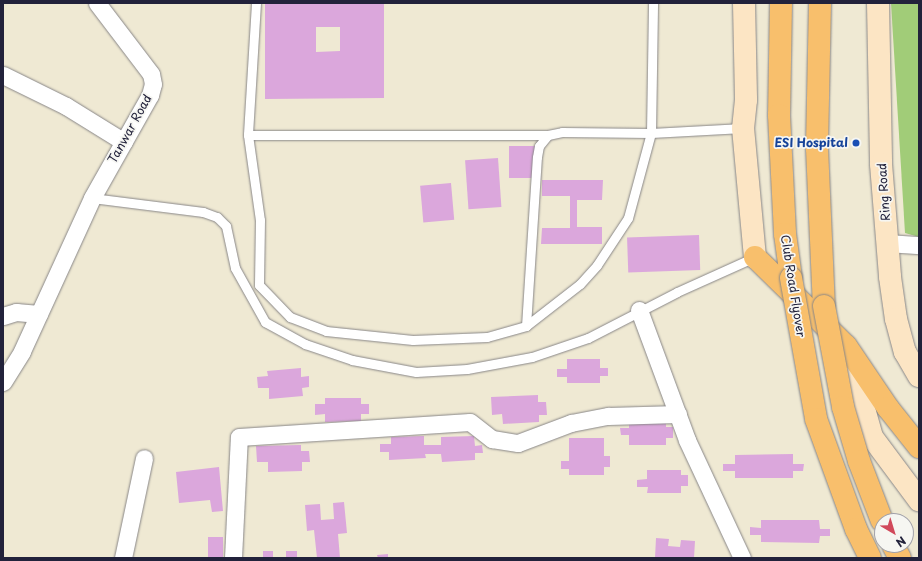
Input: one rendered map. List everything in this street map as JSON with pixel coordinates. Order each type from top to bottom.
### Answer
[{"type":"main road","points":[[744,3],[746,100],[743,128],[755,256],[846,346],[888,408],[919,447]]},
{"type":"main road","name":"Club Road Flyover","points":[[781,3],[779,115],[785,234],[791,278],[816,419],[856,529],[870,558]]},
{"type":"main road","points":[[820,3],[817,148],[824,306],[843,407],[859,461],[879,513]]},
{"type":"main road","name":"Ring Road","points":[[878,3],[881,164],[896,319],[905,352],[919,376]]},
{"type":"main road","points":[[846,346],[872,437],[919,500]]},
{"type":"street","name":"Tanwar Road","points":[[3,382],[39,314],[92,198],[150,95],[153,84],[151,74],[97,3]]},
{"type":"street","points":[[3,75],[66,106],[124,142]]},
{"type":"street","points":[[888,243],[919,245]]},
{"type":"street","points":[[639,310],[678,414],[742,558]]},
{"type":"street","points":[[3,316],[16,312],[39,314]]},
{"type":"street","points":[[233,558],[239,437],[470,422],[492,439],[518,443],[572,423],[608,416],[678,414]]},
{"type":"street","points":[[123,558],[144,458]]},
{"type":"lane","points":[[256,3],[248,135],[260,220],[259,285],[290,317],[326,331],[413,340],[487,337],[526,326],[580,284],[597,265],[628,218],[651,133],[653,3]]},
{"type":"lane","points":[[248,135],[548,135],[562,132],[651,133],[743,128]]},
{"type":"lane","points":[[526,326],[537,157],[539,146],[548,135]]},
{"type":"lane","points":[[92,198],[203,212],[217,217],[226,226],[235,268],[265,322],[306,344],[352,360],[416,372],[467,369],[532,357],[588,338],[639,310],[755,256]]},
{"type":"green space","points":[[891,3],[919,3],[919,237],[905,233]]},
{"type":"building","points":[[265,3],[384,3],[384,98],[265,99]],"holes":[[[316,27],[340,27],[340,51],[316,52]]]},
{"type":"building","points":[[509,146],[535,146],[535,178],[509,178]]},
{"type":"building","points":[[498,158],[501,207],[468,209],[465,160]]},
{"type":"building","points":[[542,180],[603,180],[602,200],[577,200],[577,227],[602,227],[602,244],[541,244],[542,228],[570,228],[570,196],[542,196]]},
{"type":"building","points":[[451,183],[454,220],[423,223],[420,186]]},
{"type":"building","points":[[699,235],[700,270],[628,272],[627,238]]},
{"type":"building","points":[[567,359],[600,359],[600,368],[608,368],[608,376],[600,376],[600,383],[567,383],[567,377],[557,377],[557,369],[567,369]]},
{"type":"building","points":[[301,368],[301,377],[309,376],[309,387],[302,388],[303,396],[269,399],[269,388],[258,388],[257,377],[268,376],[267,371]]},
{"type":"building","points":[[538,395],[538,402],[546,402],[547,415],[539,415],[539,422],[503,424],[502,414],[492,415],[491,397]]},
{"type":"building","points":[[325,398],[361,398],[361,404],[369,404],[369,414],[361,414],[361,421],[325,422],[325,414],[315,415],[315,404],[325,404]]},
{"type":"building","points":[[629,421],[666,421],[666,427],[673,427],[673,438],[666,438],[666,445],[629,445],[629,435],[621,435],[620,428],[629,428]]},
{"type":"building","points":[[424,436],[424,445],[441,445],[441,437],[474,436],[475,446],[482,445],[483,453],[475,453],[475,460],[442,462],[441,454],[425,454],[426,458],[389,460],[389,452],[380,452],[380,444],[391,444],[391,437]]},
{"type":"building","points":[[569,438],[604,438],[604,456],[610,456],[610,467],[604,467],[604,475],[569,475],[569,469],[561,469],[561,461],[569,461]]},
{"type":"building","points":[[301,445],[301,451],[309,451],[310,462],[302,462],[302,471],[268,472],[268,462],[257,462],[256,446]]},
{"type":"building","points":[[793,454],[793,464],[804,464],[803,471],[793,471],[793,478],[735,478],[735,471],[723,471],[723,464],[735,464],[735,455]]},
{"type":"building","points":[[219,467],[223,511],[212,512],[210,500],[179,503],[176,472]]},
{"type":"building","points":[[647,470],[681,470],[681,475],[688,475],[688,486],[681,486],[681,493],[647,493],[648,487],[637,487],[637,480],[647,479]]},
{"type":"building","points":[[344,502],[347,533],[338,534],[340,558],[317,558],[314,530],[307,531],[305,505],[320,504],[321,520],[334,519],[333,503]]},
{"type":"building","points":[[761,520],[819,520],[820,529],[830,529],[830,536],[820,536],[819,543],[761,542],[761,535],[750,535],[750,527],[761,528]]},
{"type":"building","points":[[208,537],[223,537],[223,558],[208,558]]},
{"type":"building","points":[[656,538],[669,539],[668,546],[680,547],[681,540],[695,541],[694,558],[655,558]]},
{"type":"building","points":[[263,551],[273,551],[273,558],[263,558]]},
{"type":"building","points":[[286,551],[297,551],[297,558],[286,558]]},
{"type":"building","points":[[388,554],[388,558],[378,558],[377,555]]},
{"type":"place","name":"ESI Hospital","points":[[856,143]]}]
